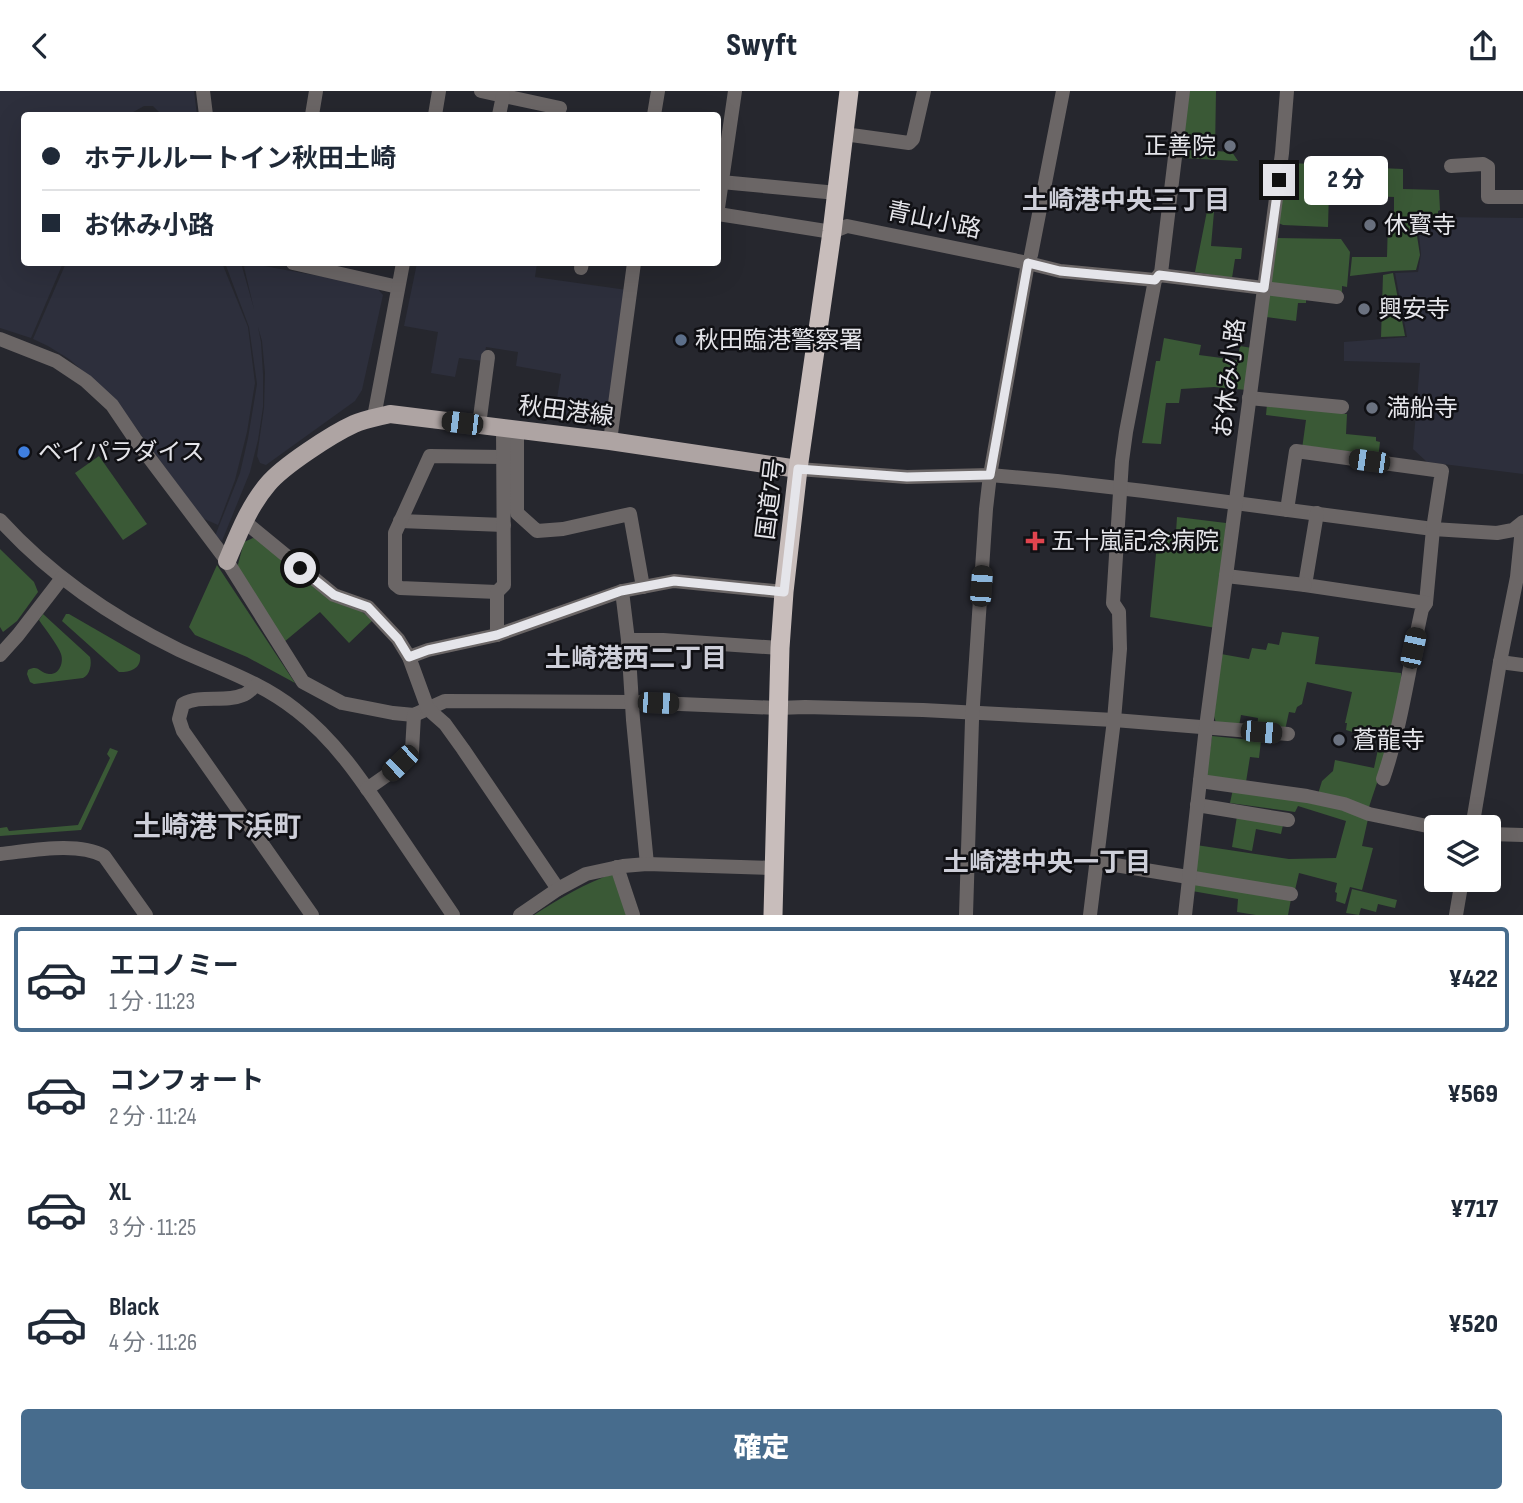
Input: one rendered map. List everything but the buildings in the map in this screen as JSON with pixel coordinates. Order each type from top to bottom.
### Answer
[{"type":"highway","name":"国道7号","points":[[774,915],[778,708],[784,592],[849,91]]},
{"type":"main road","name":"秋田港線","points":[[227,561],[244,521],[268,483],[316,447],[353,425],[390,414],[610,441],[798,469]]},
{"type":"street","points":[[203,91],[206,112]]},
{"type":"street","points":[[312,112],[316,91]]},
{"type":"street","points":[[436,112],[439,91]]},
{"type":"street","points":[[481,91],[560,108]]},
{"type":"street","points":[[654,112],[658,91]]},
{"type":"street","points":[[736,91],[721,182],[836,193]]},
{"type":"street","points":[[844,134],[909,143],[913,139],[924,91]]},
{"type":"street","points":[[966,915],[972,714],[990,475],[1063,91]]},
{"type":"street","points":[[1090,915],[1114,720],[1120,637],[1119,613],[1113,603],[1122,461],[1157,278],[1161,273],[1183,91]]},
{"type":"street","name":"お休み小路","points":[[1185,915],[1206,727],[1282,153],[1287,91]]},
{"type":"street","points":[[500,112],[503,96]]},
{"type":"street","points":[[1451,166],[1483,164],[1488,167],[1488,197],[1523,197]]},
{"type":"street","name":"青山小路","points":[[721,214],[832,232],[846,226],[1030,259],[1060,271],[1264,288],[1337,297]]},
{"type":"street","points":[[306,266],[398,287]]},
{"type":"street","points":[[374,417],[402,266]]},
{"type":"street","points":[[610,441],[634,266]]},
{"type":"street","points":[[0,339],[56,361],[86,381],[112,405],[227,561],[303,682],[342,703],[414,715],[445,701],[632,702],[923,710],[1114,720],[1288,734]]},
{"type":"street","points":[[479,425],[488,357]]},
{"type":"street","points":[[1249,398],[1342,407]]},
{"type":"street","points":[[497,635],[497,592],[504,585],[503,457],[510,429]]},
{"type":"street","points":[[510,429],[517,513],[537,531],[563,529],[630,514],[643,587]]},
{"type":"street","points":[[1287,510],[1296,451],[1442,471],[1426,603],[1422,609],[1394,748],[1383,779]]},
{"type":"street","points":[[497,592],[400,588],[395,585],[395,533],[430,456],[503,457]]},
{"type":"street","points":[[798,469],[907,477],[990,475],[1317,513],[1433,530],[1497,533],[1513,530],[1523,522]]},
{"type":"street","points":[[1306,585],[1317,513]]},
{"type":"street","points":[[0,520],[62,578],[95,603],[150,636],[256,685],[294,708],[317,727],[368,789],[453,915]]},
{"type":"street","points":[[244,521],[334,595],[368,607],[398,639],[409,657],[428,709],[444,724],[463,749],[558,889]]},
{"type":"street","points":[[400,521],[504,525]]},
{"type":"street","points":[[1474,815],[1523,534]]},
{"type":"street","points":[[1226,576],[1426,603]]},
{"type":"street","points":[[0,655],[62,578]]},
{"type":"street","points":[[409,657],[428,650],[497,635],[621,591],[674,581],[784,592]]},
{"type":"street","points":[[621,591],[628,640],[647,864]]},
{"type":"street","points":[[628,640],[780,648]]},
{"type":"street","points":[[1500,662],[1523,665]]},
{"type":"street","points":[[256,685],[246,695],[191,700],[183,704],[179,719],[183,731],[312,915]]},
{"type":"street","points":[[368,789],[412,751],[414,715]]},
{"type":"street","points":[[1200,781],[1307,796],[1343,804],[1369,814],[1424,825]]},
{"type":"street","points":[[1197,806],[1288,820]]},
{"type":"street","points":[[1501,834],[1523,835]]},
{"type":"street","points":[[0,854],[76,848],[95,851],[104,856],[146,915]]},
{"type":"street","points":[[1097,862],[1291,894]]},
{"type":"street","points":[[520,915],[586,874],[617,867],[647,864],[774,867]]},
{"type":"street","points":[[617,867],[632,915]]},
{"type":"street","points":[[1456,915],[1460,892]]},
{"type":"shaded area","points":[[0,91],[194,91],[197,112],[159,112],[153,106],[144,106],[133,112],[21,112],[21,266],[62,266],[31,338],[0,328]]},
{"type":"shaded area","points":[[1440,217],[1523,218],[1523,474],[1427,462],[1413,449],[1420,363],[1344,361],[1344,342],[1407,337],[1395,273],[1418,272],[1421,254],[1418,226],[1438,226]]},
{"type":"shaded area","points":[[65,266],[223,266],[248,327],[255,383],[235,480],[218,525],[202,518],[115,399],[69,359],[33,339]]},
{"type":"shaded area","points":[[226,266],[242,266],[254,309],[245,266],[264,266],[375,286],[383,295],[362,390],[355,401],[266,465],[260,463],[257,456],[264,408],[265,373],[258,327],[263,407],[258,440],[250,472],[222,541],[215,536],[240,473],[257,384],[249,327]]},
{"type":"shaded area","points":[[416,266],[537,266],[535,277],[627,290],[608,418],[600,423],[554,417],[561,374],[516,366],[518,352],[486,347],[483,361],[459,358],[455,377],[431,373],[438,332],[404,326]]},
{"type":"green space","points":[[1189,91],[1216,91],[1215,151],[1232,152],[1238,161],[1181,158]]},
{"type":"green space","points":[[1288,163],[1313,164],[1314,176],[1333,176],[1333,166],[1403,169],[1403,189],[1439,190],[1438,223],[1415,223],[1420,255],[1416,270],[1350,276],[1352,257],[1387,257],[1388,221],[1394,221],[1394,197],[1345,195],[1344,191],[1329,191],[1328,227],[1283,225],[1276,222]]},
{"type":"green space","points":[[1207,211],[1214,212],[1211,246],[1242,248],[1241,259],[1235,259],[1232,278],[1195,272]]},
{"type":"green space","points":[[1276,238],[1341,239],[1350,252],[1347,287],[1342,286],[1342,292],[1269,284]]},
{"type":"green space","points":[[1393,273],[1405,336],[1381,337],[1383,275]]},
{"type":"green space","points":[[1269,294],[1306,298],[1306,303],[1298,303],[1296,321],[1266,317]]},
{"type":"green space","points":[[1164,338],[1201,345],[1199,355],[1237,360],[1240,346],[1252,348],[1247,390],[1214,387],[1181,389],[1179,403],[1166,403],[1161,444],[1142,443],[1156,361],[1160,361]]},
{"type":"green space","points":[[1267,404],[1347,414],[1346,434],[1376,437],[1376,441],[1380,442],[1378,459],[1302,449],[1306,420],[1266,415]]},
{"type":"green space","points":[[99,456],[147,524],[123,540],[75,473]]},
{"type":"green space","points":[[1177,517],[1226,523],[1216,628],[1150,617],[1156,554],[1162,532],[1176,532]]},
{"type":"green space","points":[[253,538],[264,541],[373,620],[349,643],[320,612],[284,642],[237,568],[244,542]]},
{"type":"green space","points":[[0,549],[34,582],[38,592],[17,621],[3,632],[0,627]]},
{"type":"green space","points":[[217,565],[295,683],[247,657],[195,635],[189,627]]},
{"type":"green space","points":[[43,614],[90,657],[90,669],[85,677],[34,684],[30,682],[28,670],[37,668],[53,674],[61,665],[59,650],[39,620]]},
{"type":"green space","points":[[66,614],[140,655],[137,666],[127,672],[119,672],[62,621]]},
{"type":"green space","points":[[1282,632],[1319,637],[1315,664],[1401,673],[1395,723],[1369,807],[1318,794],[1322,781],[1333,771],[1335,760],[1374,768],[1380,740],[1346,730],[1352,692],[1307,682],[1302,704],[1297,707],[1295,713],[1289,712],[1285,730],[1257,729],[1258,718],[1241,715],[1239,726],[1216,723],[1214,716],[1221,654],[1249,659],[1252,648],[1266,650],[1268,643],[1279,645]]},
{"type":"green space","points":[[1212,736],[1261,741],[1259,758],[1250,757],[1246,782],[1206,776]]},
{"type":"green space","points":[[110,748],[118,751],[81,830],[0,836],[0,828],[7,827],[9,831],[78,825],[110,758],[107,754]]},
{"type":"green space","points":[[1233,789],[1348,810],[1368,819],[1362,846],[1373,848],[1362,890],[1350,887],[1345,904],[1336,901],[1337,883],[1299,873],[1295,890],[1193,874],[1196,845],[1289,859],[1336,858],[1346,821],[1298,806],[1295,812],[1230,803]]},
{"type":"green space","points":[[1237,816],[1283,825],[1281,834],[1256,829],[1252,851],[1232,847]]},
{"type":"green space","points":[[615,873],[629,915],[534,915],[573,891]]},
{"type":"green space","points":[[1194,880],[1291,899],[1288,915],[1237,912],[1238,899],[1192,891]]},
{"type":"green space","points":[[1352,889],[1397,900],[1395,908],[1378,904],[1376,912],[1361,908],[1359,915],[1346,913]]},
{"type":"place","name":"正善院","points":[[1230,146]]},
{"type":"place","name":"休寳寺","points":[[1370,225]]},
{"type":"place","name":"興安寺","points":[[1364,309]]},
{"type":"place","name":"秋田臨港警察署","points":[[681,340]]},
{"type":"place","name":"満船寺","points":[[1372,408]]},
{"type":"place","name":"ベイパラダイス","points":[[24,452]]},
{"type":"place","name":"五十嵐記念病院","points":[[1035,541]]},
{"type":"place","name":"蒼龍寺","points":[[1339,740]]},
{"type":"district","name":"土崎港中央三丁目","points":[[1126,200]]},
{"type":"district","name":"土崎港西二丁目","points":[[636,658]]},
{"type":"district","name":"土崎港下浜町","points":[[217,826]]},
{"type":"district","name":"土崎港中央一丁目","points":[[1047,862]]},
{"type":"route","points":[[300,568],[334,595],[368,607],[398,639],[409,657],[428,650],[497,635],[621,591],[674,581],[784,592],[798,469],[907,477],[990,475],[1028,263],[1060,271],[1155,280],[1159,275],[1264,288],[1279,180]]}]
